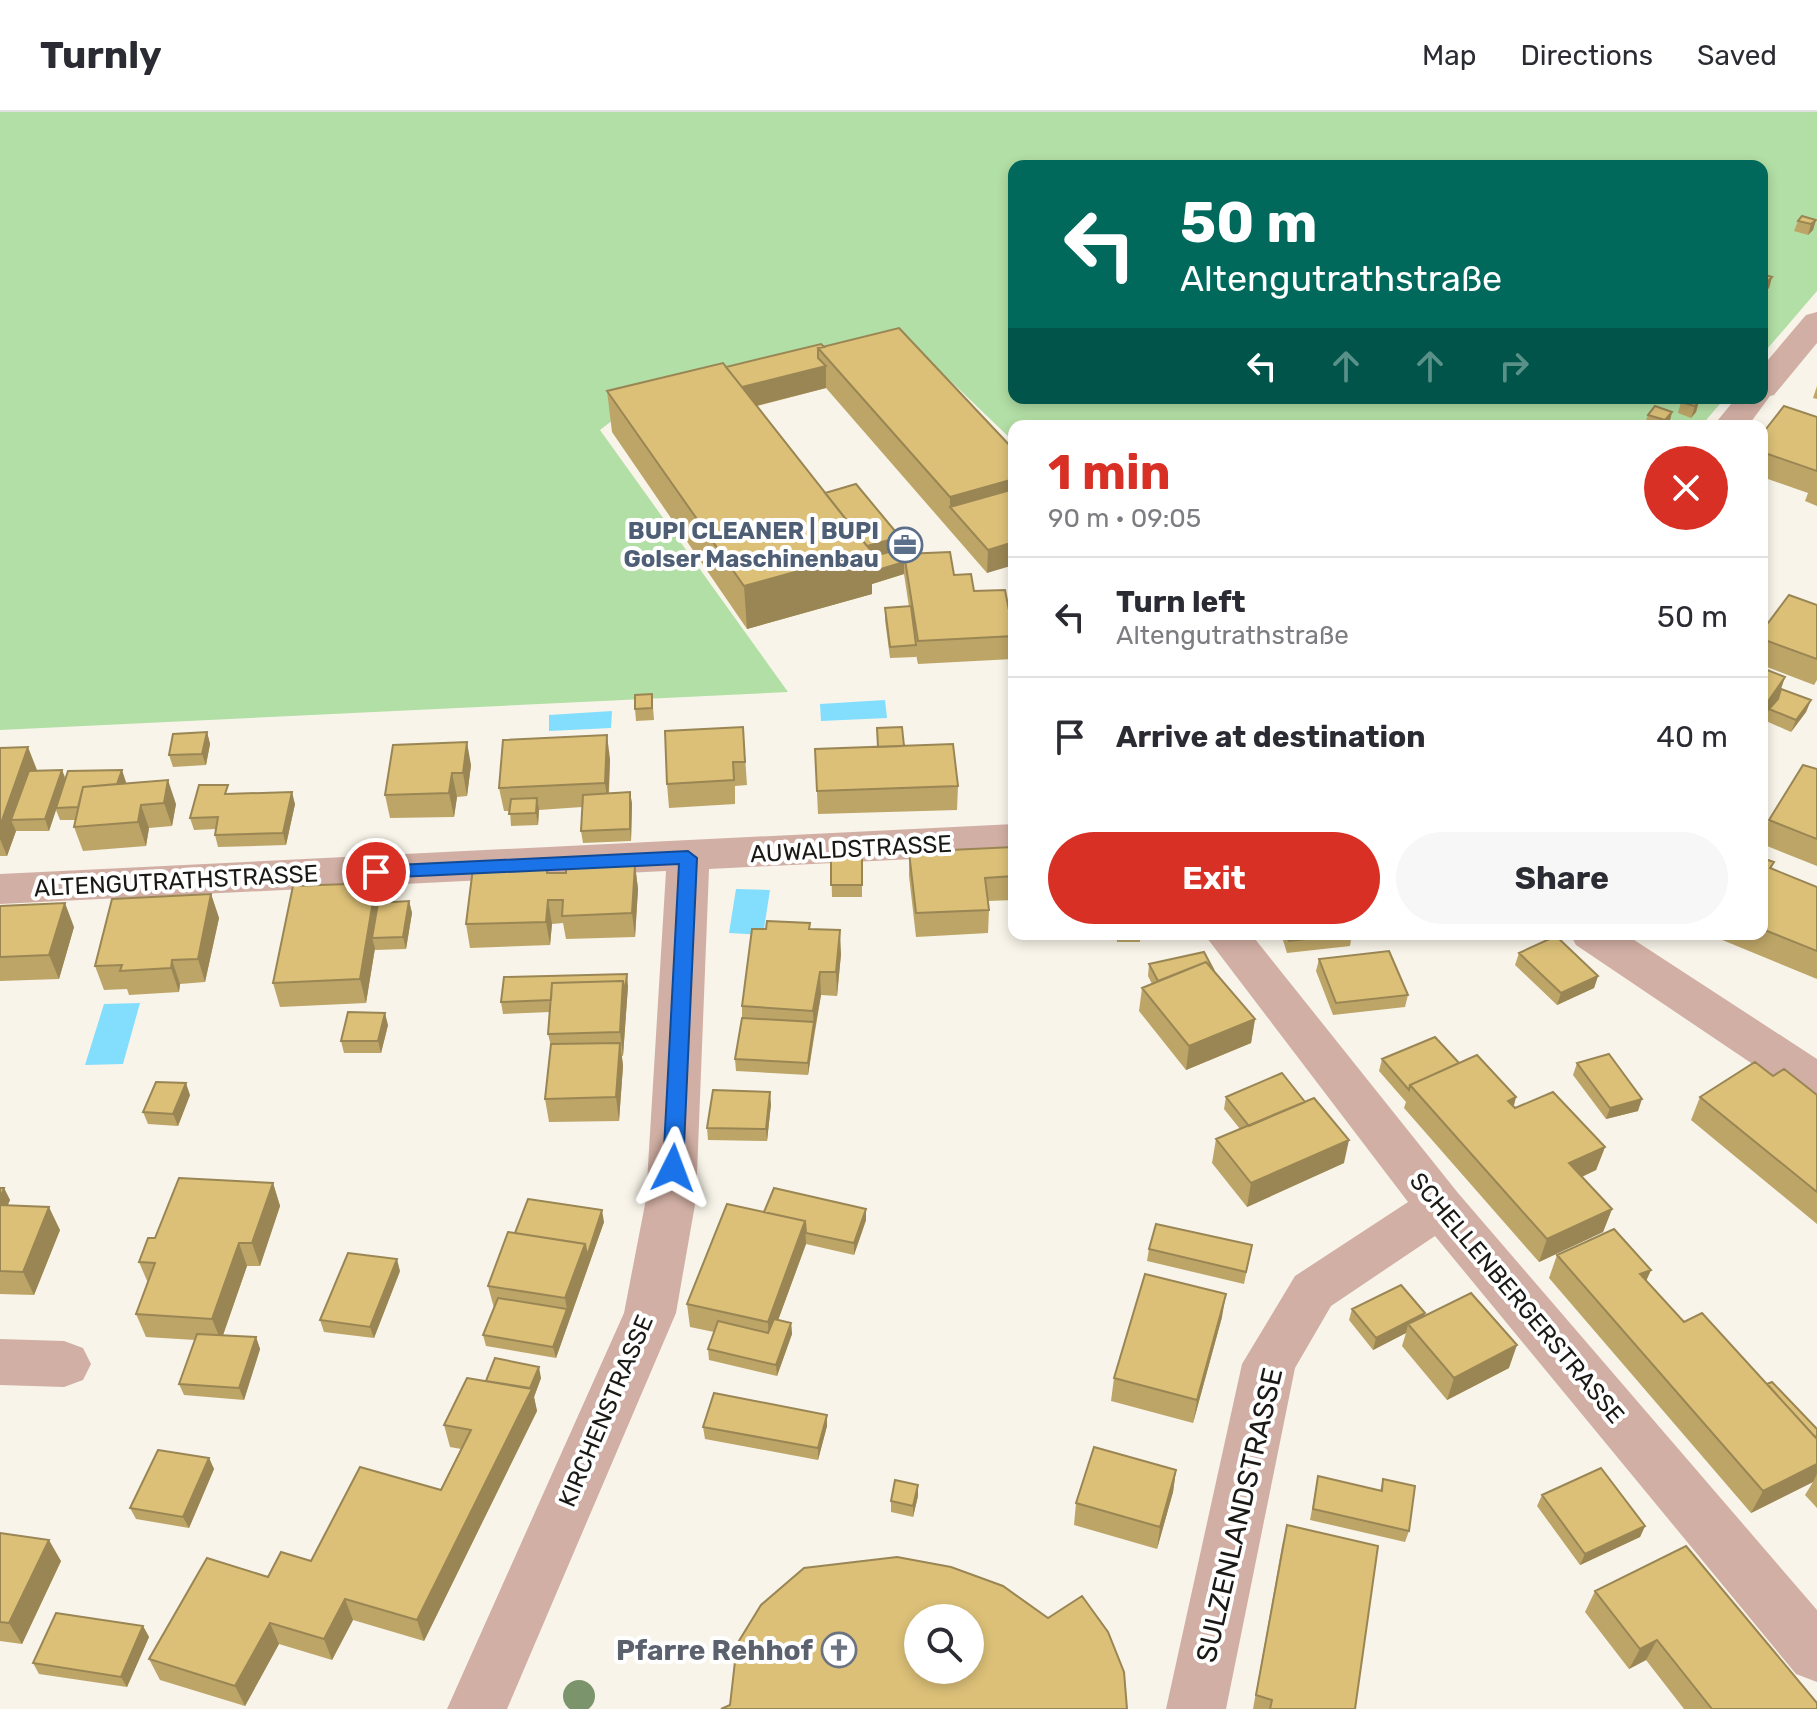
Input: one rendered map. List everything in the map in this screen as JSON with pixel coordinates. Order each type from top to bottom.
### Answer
[{"type":"street","points":[[1768,381],[1817,322]]},
{"type":"street","points":[[1735,420],[1749,404]]},
{"type":"street","name":"AUWALDSTRASSE","points":[[688,858],[1008,839]]},
{"type":"street","name":"ALTENGUTRATHSTRASSE","points":[[0,889],[688,858]]},
{"type":"street","name":"KIRCHENSTRASSE","points":[[477,1709],[650,1313],[671,1199],[688,858]]},
{"type":"street","name":"SCHELLENBERGERSTRASSE","points":[[1231,940],[1440,1207],[1817,1654]]},
{"type":"street","points":[[1601,940],[1817,1083]]},
{"type":"street","name":"SULZENLANDSTRASSE","points":[[1196,1709],[1269,1364],[1313,1291],[1440,1207]]},
{"type":"street","points":[[0,1362],[64,1364]]},
{"type":"green space","points":[[0,112],[1817,112],[1817,291],[1768,348],[1768,160],[1008,160],[1008,404],[1720,404],[1706,420],[1008,420],[1008,436],[909,341],[613,420],[600,430],[788,692],[0,730]]},
{"type":"water","points":[[885,700],[887,718],[821,721],[820,704]]},
{"type":"water","points":[[612,711],[611,728],[549,731],[549,715]]},
{"type":"water","points":[[736,889],[770,890],[763,935],[729,933]]},
{"type":"water","points":[[140,1003],[123,1064],[85,1065],[104,1004]]},
{"type":"building","points":[[1802,216],[1816,220],[1811,224],[1798,221]]},
{"type":"building","points":[[899,328],[1008,444],[1008,481],[950,497],[818,348]]},
{"type":"building","points":[[821,344],[824,347],[818,348],[818,358],[826,366],[742,387],[726,367]]},
{"type":"building","points":[[723,363],[871,551],[744,586],[607,391]]},
{"type":"building","points":[[1655,406],[1672,412],[1665,420],[1648,415]]},
{"type":"building","points":[[1784,406],[1817,417],[1817,471],[1768,454],[1768,426]]},
{"type":"building","points":[[856,484],[900,537],[867,546],[825,493]]},
{"type":"building","points":[[1008,491],[1008,544],[988,550],[950,507]]},
{"type":"building","points":[[907,547],[921,553],[904,554],[904,562],[871,572],[871,557]]},
{"type":"building","points":[[950,552],[954,575],[971,574],[974,591],[1005,590],[1008,636],[918,641],[904,554]]},
{"type":"building","points":[[1789,595],[1817,605],[1817,659],[1768,641],[1768,623]]},
{"type":"building","points":[[911,606],[916,645],[890,647],[885,608]]},
{"type":"building","points":[[1768,670],[1785,677],[1768,701]]},
{"type":"building","points":[[1781,689],[1811,700],[1796,720],[1769,709],[1778,699]]},
{"type":"building","points":[[652,694],[652,708],[635,709],[635,695]]},
{"type":"building","points":[[743,727],[745,762],[733,762],[734,780],[667,784],[665,731]]},
{"type":"building","points":[[902,727],[904,746],[878,747],[877,728]]},
{"type":"building","points":[[207,732],[202,754],[169,755],[173,734]]},
{"type":"building","points":[[607,735],[605,783],[499,788],[503,740]]},
{"type":"building","points":[[467,742],[463,773],[452,773],[449,793],[385,795],[393,745]]},
{"type":"building","points":[[953,744],[958,786],[817,791],[815,749]]},
{"type":"building","points":[[28,747],[0,826],[0,748]]},
{"type":"building","points":[[1803,765],[1817,769],[1817,839],[1769,820]]},
{"type":"building","points":[[62,770],[45,819],[11,820],[29,771]]},
{"type":"building","points":[[122,770],[117,784],[83,787],[78,807],[56,808],[68,771]]},
{"type":"building","points":[[168,780],[164,803],[141,805],[138,822],[74,827],[83,787]]},
{"type":"building","points":[[199,785],[228,785],[225,794],[292,792],[283,833],[215,835],[218,817],[190,818]]},
{"type":"building","points":[[630,792],[630,829],[581,831],[583,795]]},
{"type":"building","points":[[537,798],[536,813],[509,814],[511,799]]},
{"type":"building","points":[[1008,847],[1008,876],[985,878],[989,910],[916,913],[909,852]]},
{"type":"building","points":[[862,857],[862,885],[831,885],[831,858]]},
{"type":"building","points":[[1768,860],[1774,862],[1770,868],[1817,887],[1817,951],[1768,931]]},
{"type":"building","points":[[635,865],[632,913],[562,916],[563,900],[548,900],[546,922],[466,924],[473,868],[548,866],[547,873],[566,873],[566,867]]},
{"type":"building","points":[[376,883],[360,979],[273,983],[293,886]]},
{"type":"building","points":[[211,894],[198,959],[172,960],[171,968],[120,971],[122,965],[95,966],[112,899]]},
{"type":"building","points":[[409,901],[403,937],[372,938],[378,903]]},
{"type":"building","points":[[65,903],[49,955],[0,957],[0,906]]},
{"type":"building","points":[[767,921],[810,923],[809,929],[840,930],[836,972],[820,972],[813,1011],[742,1006],[752,929],[766,929]]},
{"type":"building","points":[[1547,940],[1560,940],[1598,976],[1561,993],[1519,953]]},
{"type":"building","points":[[1389,951],[1408,995],[1336,1003],[1319,959]]},
{"type":"building","points":[[1204,952],[1214,971],[1206,962],[1158,981],[1149,964]]},
{"type":"building","points":[[1206,962],[1255,1019],[1189,1046],[1142,988]]},
{"type":"building","points":[[627,974],[625,992],[623,981],[552,983],[551,1000],[501,1002],[504,977]]},
{"type":"building","points":[[623,981],[620,1032],[548,1034],[552,983]]},
{"type":"building","points":[[348,1012],[385,1013],[378,1041],[341,1041]]},
{"type":"building","points":[[742,1018],[814,1022],[808,1063],[735,1059]]},
{"type":"building","points":[[1435,1037],[1459,1063],[1410,1085],[1409,1090],[1382,1059]]},
{"type":"building","points":[[620,1043],[616,1097],[545,1099],[551,1044]]},
{"type":"building","points":[[1609,1054],[1642,1099],[1610,1108],[1577,1063]]},
{"type":"building","points":[[1477,1055],[1516,1097],[1508,1101],[1515,1108],[1553,1092],[1605,1147],[1569,1163],[1612,1209],[1547,1239],[1410,1085]]},
{"type":"building","points":[[1755,1062],[1773,1076],[1784,1069],[1817,1095],[1817,1192],[1700,1097]]},
{"type":"building","points":[[1282,1073],[1305,1102],[1249,1126],[1226,1097]]},
{"type":"building","points":[[156,1082],[186,1083],[173,1114],[143,1112]]},
{"type":"building","points":[[713,1090],[770,1092],[766,1129],[707,1128]]},
{"type":"building","points":[[1314,1098],[1349,1140],[1251,1183],[1216,1139]]},
{"type":"building","points":[[179,1178],[273,1183],[252,1243],[239,1243],[212,1319],[136,1314],[155,1263],[139,1262],[148,1238],[155,1238]]},
{"type":"building","points":[[774,1188],[866,1209],[854,1243],[806,1233],[805,1221],[764,1212]]},
{"type":"building","points":[[528,1199],[602,1210],[587,1256],[585,1244],[515,1233]]},
{"type":"building","points":[[727,1204],[805,1221],[768,1322],[687,1304]]},
{"type":"building","points":[[0,1205],[49,1207],[23,1272],[0,1271]]},
{"type":"building","points":[[1156,1224],[1252,1245],[1246,1272],[1149,1249]]},
{"type":"building","points":[[1614,1229],[1651,1270],[1640,1274],[1684,1322],[1702,1313],[1817,1439],[1817,1464],[1763,1491],[1557,1255]]},
{"type":"building","points":[[508,1232],[585,1244],[565,1298],[488,1286]]},
{"type":"building","points":[[348,1253],[397,1259],[370,1327],[320,1320]]},
{"type":"building","points":[[1145,1274],[1226,1294],[1197,1400],[1114,1378]]},
{"type":"building","points":[[1401,1285],[1425,1313],[1376,1338],[1352,1309]]},
{"type":"building","points":[[1471,1293],[1517,1345],[1454,1378],[1408,1324]]},
{"type":"building","points":[[498,1298],[567,1309],[553,1347],[483,1335]]},
{"type":"building","points":[[774,1319],[791,1323],[776,1365],[708,1349],[718,1321],[768,1333]]},
{"type":"building","points":[[197,1334],[256,1337],[239,1388],[179,1384]]},
{"type":"building","points":[[495,1358],[539,1367],[530,1388],[486,1381]]},
{"type":"building","points":[[467,1378],[532,1389],[417,1620],[345,1599],[324,1639],[270,1623],[235,1686],[149,1659],[207,1558],[268,1577],[281,1552],[311,1561],[360,1467],[441,1490],[471,1430],[444,1425]]},
{"type":"building","points":[[1772,1382],[1817,1429],[1817,1436],[1767,1384]]},
{"type":"building","points":[[714,1393],[827,1415],[818,1448],[703,1427]]},
{"type":"building","points":[[1094,1447],[1176,1470],[1160,1527],[1076,1503]]},
{"type":"building","points":[[158,1450],[209,1458],[183,1517],[130,1508]]},
{"type":"building","points":[[1601,1468],[1645,1526],[1585,1554],[1542,1495]]},
{"type":"building","points":[[1318,1476],[1382,1491],[1383,1479],[1415,1486],[1409,1531],[1313,1509]]},
{"type":"building","points":[[895,1480],[918,1485],[913,1506],[891,1501]]},
{"type":"building","points":[[1287,1525],[1378,1546],[1355,1709],[1270,1709],[1272,1700],[1256,1695]]},
{"type":"building","points":[[0,1533],[49,1540],[9,1623],[0,1622]]},
{"type":"building","points":[[1686,1546],[1817,1703],[1817,1709],[1712,1709],[1657,1640],[1640,1649],[1595,1591]]},
{"type":"building","name":"Pfarre Rehhof","points":[[897,1557],[951,1567],[1003,1586],[1048,1618],[1082,1596],[1108,1632],[1124,1672],[1127,1709],[721,1709],[730,1705],[737,1644],[761,1605],[804,1568]]},
{"type":"building","points":[[56,1613],[143,1626],[121,1677],[33,1663]]},
{"type":"place","name":"BUPI CLEANER | BUPI Golser Maschinenbau","points":[[905,545]]},
{"type":"place","name":"Pfarre Rehhof","points":[[839,1650]]},
{"type":"route","points":[[376,872],[688,858],[673,1168]]}]
